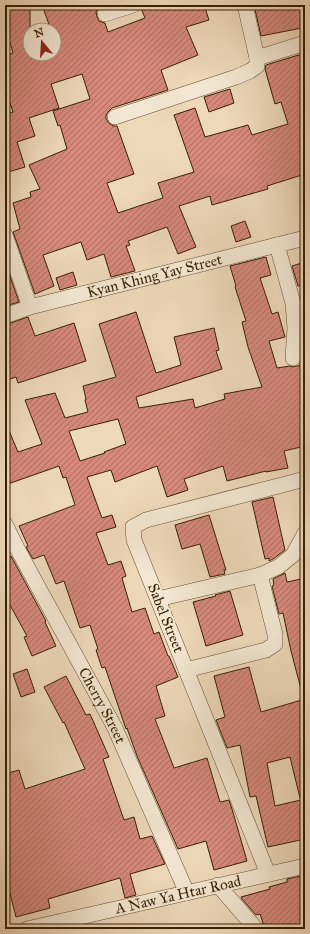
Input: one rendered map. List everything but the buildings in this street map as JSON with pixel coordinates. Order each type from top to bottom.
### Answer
[{"type":"street","points":[[106,14],[133,5]]},
{"type":"street","points":[[115,117],[236,77],[257,66],[257,58],[245,5]]},
{"type":"street","points":[[257,58],[305,44]]},
{"type":"street","points":[[5,235],[30,307]]},
{"type":"street","name":"Kyan Khing Yay Street","points":[[5,316],[30,307],[305,238]]},
{"type":"street","points":[[277,245],[292,303],[295,328],[293,358]]},
{"type":"street","name":"Sabel Street","points":[[268,874],[134,540],[133,527],[146,520],[305,479]]},
{"type":"street","name":"Cherry Street","points":[[5,524],[11,552],[115,728],[187,893]]},
{"type":"street","points":[[158,599],[260,575],[278,567],[292,555],[305,534]]},
{"type":"street","points":[[186,670],[266,650],[275,644],[275,634],[260,575]]},
{"type":"street","name":"A Naw Ya Htar Road","points":[[27,929],[305,866]]},
{"type":"street","points":[[218,885],[256,929]]}]
